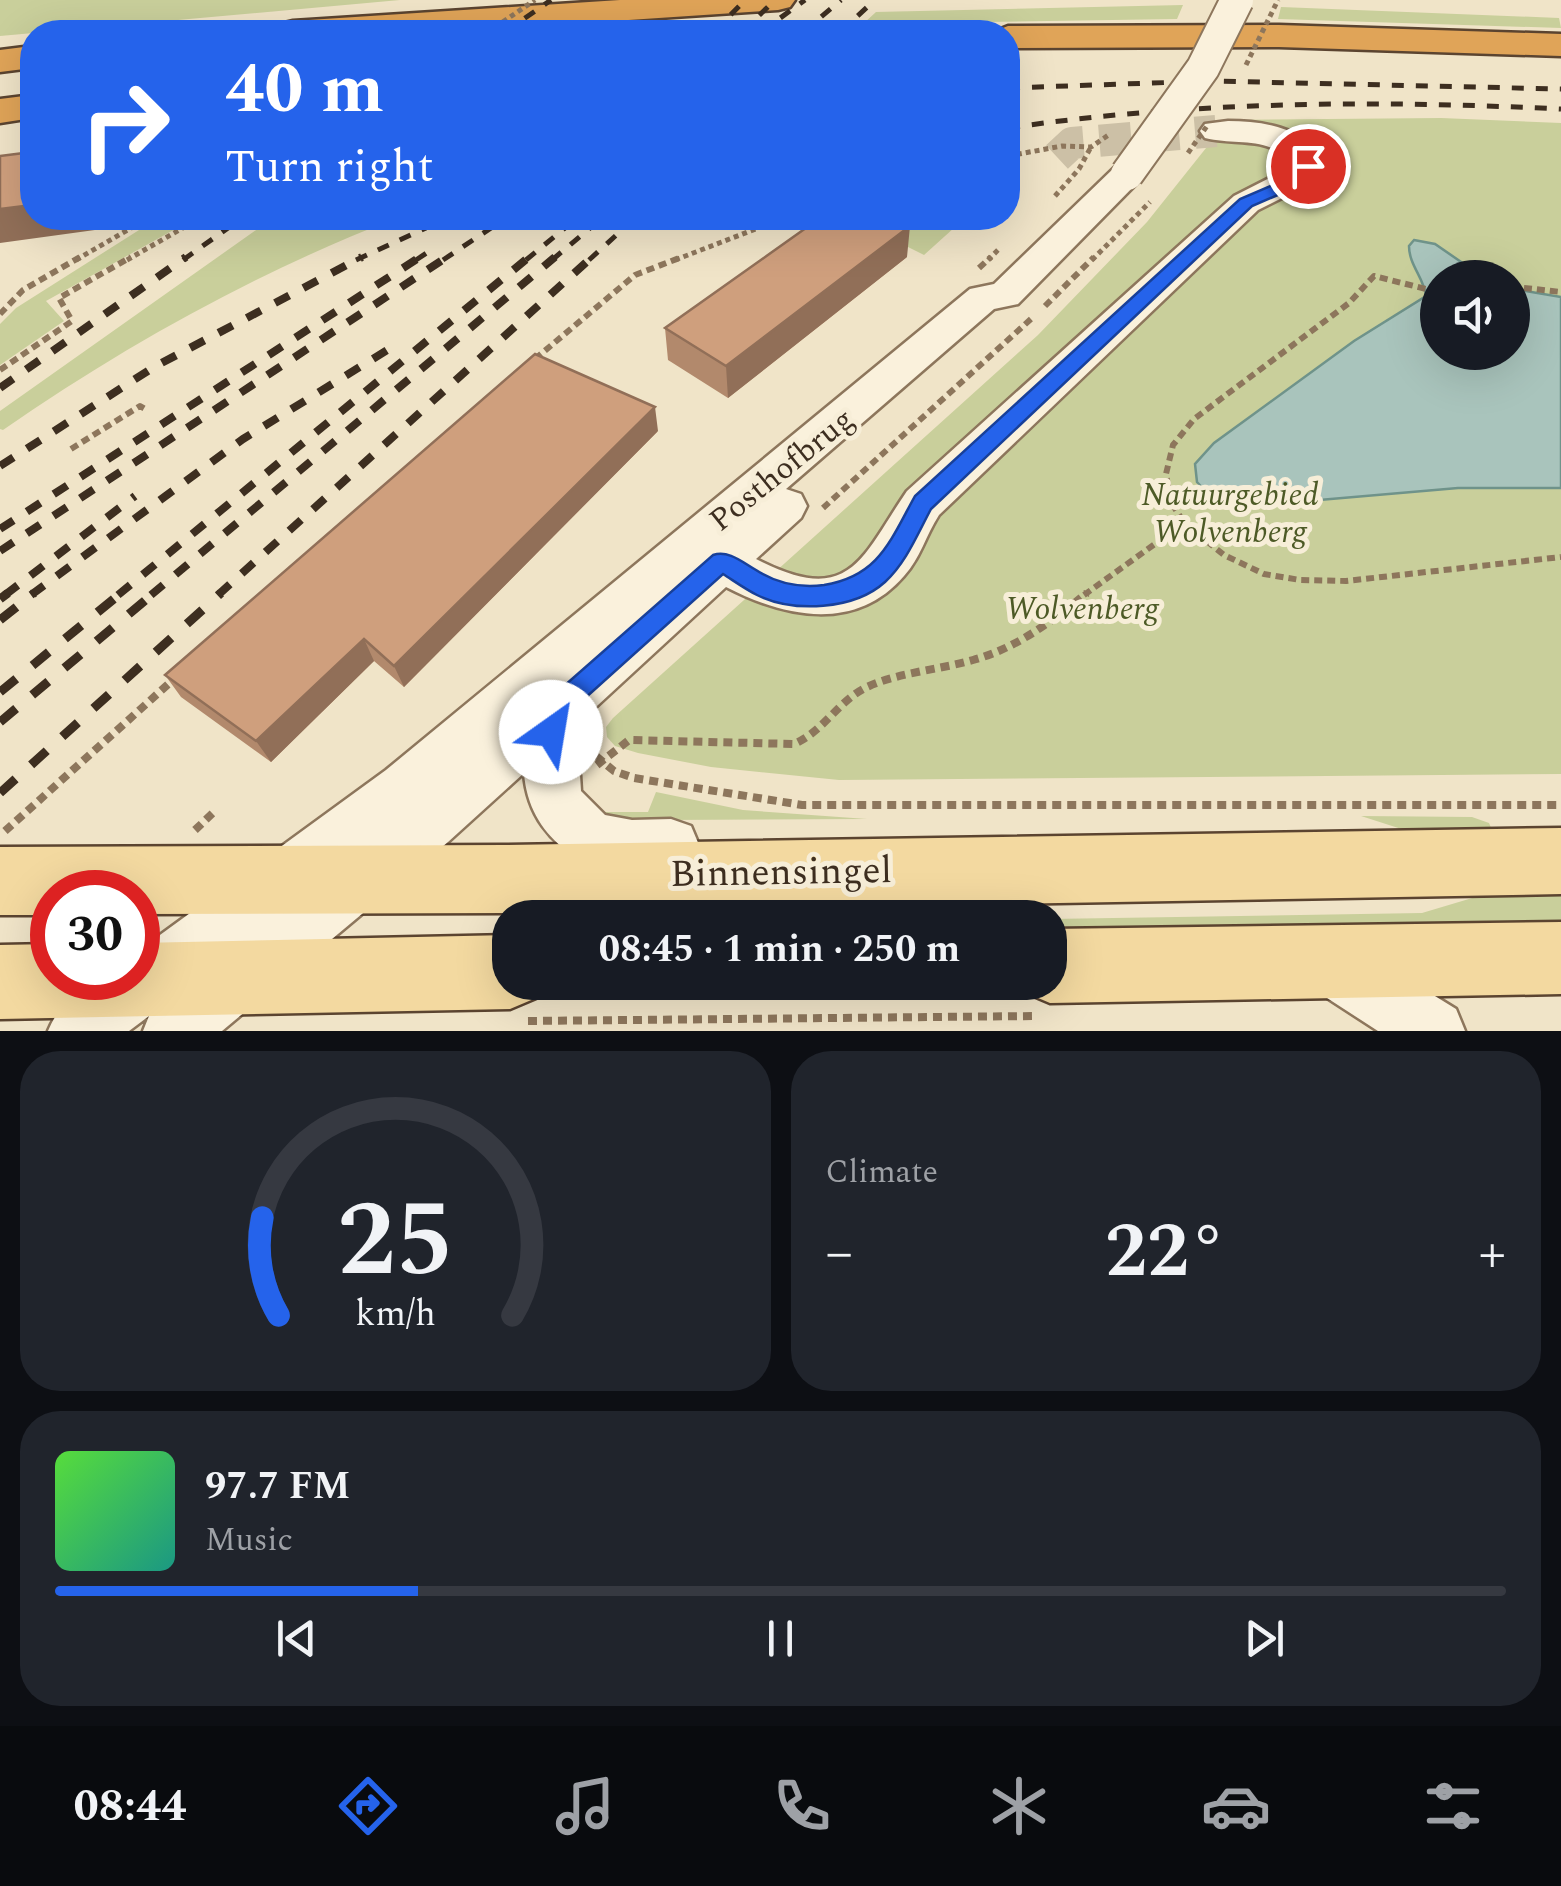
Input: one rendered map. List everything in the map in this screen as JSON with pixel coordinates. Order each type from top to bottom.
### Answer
[{"type":"highway","points":[[475,20],[778,0]]},
{"type":"highway","points":[[1020,37],[1242,36],[1561,46]]},
{"type":"main road","name":"Binnensingel","points":[[0,881],[1561,861]]},
{"type":"main road","points":[[1067,989],[1326,962],[1561,958]]},
{"type":"main road","points":[[0,982],[162,1004],[242,976],[492,995]]},
{"type":"street","name":"Posthofbrug","points":[[80,1031],[162,1004],[282,879],[420,775],[983,298],[1005,295],[1141,184],[1237,0]]},
{"type":"street","points":[[722,561],[766,588],[808,597],[856,590],[876,576],[891,560],[923,502],[1246,203],[1306,174],[1305,157],[1276,136],[1253,131],[1216,131]]},
{"type":"street","name":"Posthofbrug","points":[[242,976],[363,879],[578,725],[722,561],[976,340],[1008,309],[1005,295]]},
{"type":"street","points":[[578,725],[551,732],[548,768],[564,811],[589,835],[628,846],[809,842],[826,872]]},
{"type":"street","points":[[1326,962],[1434,1031]]},
{"type":"path","points":[[506,20],[535,0]]},
{"type":"path","points":[[1075,174],[1092,148],[1111,132]]},
{"type":"path","points":[[1020,154],[1062,146],[1092,148]]},
{"type":"path","points":[[821,510],[1069,284],[1141,184]]},
{"type":"path","points":[[0,314],[22,290],[126,230]]},
{"type":"path","points":[[0,370],[72,321],[59,298],[179,230]]},
{"type":"path","points":[[521,371],[609,293],[652,267],[752,230]]},
{"type":"path","points":[[1420,286],[1374,276],[1349,303],[1194,419],[1173,445],[1166,474],[1171,502],[1184,523],[1224,555],[1264,574],[1300,580],[1346,582],[1561,557]]},
{"type":"path","points":[[1530,288],[1561,292]]},
{"type":"path","points":[[72,450],[140,406],[144,409]]},
{"type":"path","points":[[600,763],[629,740],[794,744],[806,740],[852,695],[884,680],[937,671],[1012,646],[1067,611],[1130,558],[1184,523]]},
{"type":"path","points":[[0,835],[182,672]]},
{"type":"path","points":[[578,725],[600,763],[634,778],[802,805],[1561,805]]},
{"type":"path","points":[[191,834],[216,810]]},
{"type":"green space","points":[[0,0],[400,0],[178,20],[20,20],[20,34],[0,36]]},
{"type":"green space","points":[[1183,5],[1177,19],[867,20],[876,12]]},
{"type":"green space","points":[[1281,7],[1559,18],[1561,28],[1278,19]]},
{"type":"green space","name":"Natuurgebied Wolvenberg","points":[[1441,118],[1561,123],[1561,774],[839,780],[711,767],[615,746],[607,737],[606,727],[613,718],[1038,335],[1147,222],[1224,120]]},
{"type":"green space","points":[[139,230],[173,230],[46,301],[64,321],[0,365],[0,324],[16,308]]},
{"type":"green space","points":[[256,230],[367,230],[194,312],[3,430],[0,411]]},
{"type":"green space","points":[[885,230],[952,230],[924,255]]},
{"type":"green space","points":[[656,792],[743,810],[867,819],[661,820],[651,834],[596,812],[648,812]]},
{"type":"green space","points":[[1361,816],[1472,817],[1489,823],[1495,837],[1417,834]]},
{"type":"green space","points":[[1561,889],[1561,931],[1067,935],[1067,919],[1422,913],[1499,890]]},
{"type":"water","points":[[1414,240],[1435,244],[1458,260],[1420,260],[1420,278],[1409,246]]},
{"type":"water","points":[[1530,292],[1561,297],[1561,488],[1458,488],[1250,506],[1210,496],[1197,482],[1195,464],[1214,443],[1354,341],[1420,300],[1420,370],[1530,370]]},
{"type":"building","points":[[20,154],[20,206],[0,209],[0,156]]},
{"type":"building","points":[[803,230],[905,230],[726,366],[665,328]]},
{"type":"building","points":[[535,354],[655,407],[394,666],[364,639],[256,741],[165,675]]},
{"type":"tunnel","points":[[1057,157],[1072,143],[1216,131]]},
{"type":"railway","points":[[522,20],[551,0]]},
{"type":"railway","points":[[726,20],[745,0]]},
{"type":"railway","points":[[754,20],[775,0]]},
{"type":"railway","points":[[778,20],[805,0]]},
{"type":"railway","points":[[817,20],[841,0]]},
{"type":"railway","points":[[853,20],[875,0]]},
{"type":"railway","points":[[1020,88],[1211,81],[1561,89]]},
{"type":"railway","points":[[1020,126],[1146,112],[1284,105],[1561,109]]},
{"type":"railway","points":[[183,260],[225,230]]},
{"type":"railway","points":[[358,259],[422,230]]},
{"type":"railway","points":[[443,260],[488,230]]},
{"type":"railway","points":[[526,260],[562,230]]},
{"type":"railway","points":[[552,260],[588,230]]},
{"type":"railway","points":[[589,260],[622,230]]},
{"type":"railway","points":[[416,260],[428,252]]},
{"type":"railway","points":[[0,388],[186,257]]},
{"type":"railway","points":[[358,259],[362,257]]},
{"type":"railway","points":[[0,529],[420,257]]},
{"type":"railway","points":[[0,551],[447,257]]},
{"type":"railway","points":[[118,595],[529,257]]},
{"type":"railway","points":[[151,595],[555,257]]},
{"type":"railway","points":[[218,595],[592,257]]},
{"type":"railway","points":[[0,466],[154,367],[358,259]]},
{"type":"railway","points":[[31,595],[243,439],[397,344]]},
{"type":"railway","points":[[5,595],[135,496]]},
{"type":"railway","points":[[0,599],[8,593]]},
{"type":"railway","points":[[0,620],[34,593]]},
{"type":"railway","points":[[0,692],[121,593]]},
{"type":"railway","points":[[0,722],[154,593]]},
{"type":"railway","points":[[0,793],[221,593]]},
{"type":"route","points":[[551,732],[565,701],[722,561],[766,588],[808,597],[856,590],[876,576],[891,560],[923,502],[1246,203],[1300,180],[1308,166]]},
{"type":"park label","name":"Wolvenberg","points":[[1082,609]]}]
